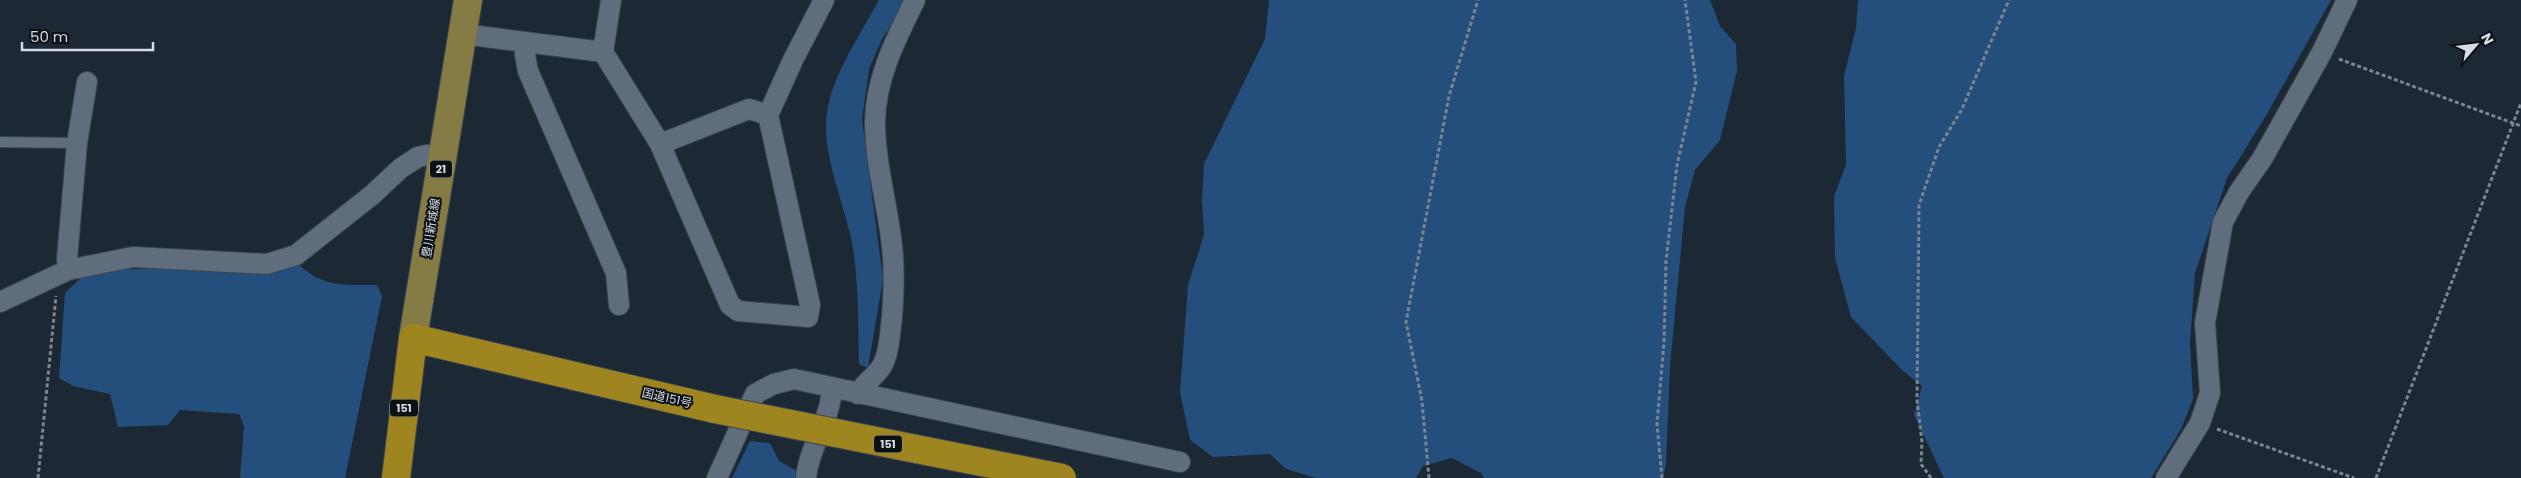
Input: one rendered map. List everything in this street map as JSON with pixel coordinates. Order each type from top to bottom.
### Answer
[{"type":"highway","name":"国道151号","points":[[413,338],[715,409],[1062,478]]},
{"type":"highway","name":"151","points":[[396,478],[413,338]]},
{"type":"main road","name":"豊川新城線","points":[[413,338],[468,0]]},
{"type":"street","points":[[612,0],[603,52],[660,144],[730,305],[738,311],[808,316],[810,304],[768,115],[793,60],[824,0]]},
{"type":"street","points":[[858,394],[884,363],[890,342],[894,287],[891,239],[877,159],[875,120],[878,92],[886,62],[915,0]]},
{"type":"street","points":[[2166,478],[2200,423],[2210,393],[2205,323],[2223,222],[2239,192],[2262,159],[2322,52],[2347,0]]},
{"type":"street","points":[[463,34],[603,52]]},
{"type":"street","points":[[526,42],[524,56],[528,71],[616,273],[618,305]]},
{"type":"street","points":[[62,273],[67,259],[77,143],[87,82]]},
{"type":"street","points":[[660,144],[749,110],[768,115]]},
{"type":"street","points":[[0,302],[62,273],[133,257],[268,264],[296,255],[409,162],[427,155],[443,157]]},
{"type":"street","points":[[717,478],[755,394],[774,384],[794,379],[1180,462]]},
{"type":"street","points":[[806,478],[807,464],[832,404],[832,387]]},
{"type":"lane","points":[[0,142],[77,143]]},
{"type":"path","points":[[1430,478],[1422,401],[1406,322],[1449,96],[1478,0]]},
{"type":"path","points":[[1662,478],[1657,424],[1664,342],[1666,261],[1678,165],[1696,82],[1685,0]]},
{"type":"path","points":[[1931,478],[1921,464],[1922,442],[1917,400],[1919,205],[1940,147],[1962,109],[2009,0]]},
{"type":"path","points":[[2322,52],[2521,126]]},
{"type":"path","points":[[2376,478],[2521,103]]},
{"type":"path","points":[[38,478],[62,273]]},
{"type":"path","points":[[2200,423],[2354,478]]},
{"type":"shaded area","points":[[879,0],[908,0],[882,39],[869,69],[862,119],[883,279],[868,368],[859,364],[858,303],[852,243],[829,153],[826,124],[832,92],[838,76]]},
{"type":"shaded area","points":[[1269,0],[1710,0],[1720,26],[1736,44],[1737,71],[1720,140],[1695,170],[1685,207],[1670,366],[1666,464],[1663,478],[1484,478],[1481,473],[1452,458],[1423,466],[1416,478],[1316,478],[1286,469],[1270,454],[1213,457],[1190,440],[1180,392],[1188,285],[1204,235],[1202,201],[1204,164],[1265,39]]},
{"type":"shaded area","points":[[1858,0],[2331,0],[2267,114],[2227,178],[2195,273],[2190,342],[2193,399],[2181,429],[2151,478],[1944,478],[1914,415],[1922,386],[1902,370],[1851,317],[1835,258],[1834,196],[1846,165],[1844,76],[1856,28]]},
{"type":"shaded area","points":[[298,264],[317,277],[335,284],[377,285],[382,296],[345,478],[240,478],[244,426],[239,414],[180,410],[168,425],[118,427],[110,394],[73,386],[59,378],[65,293],[85,274],[124,269],[197,269],[254,274]]},
{"type":"shaded area","points":[[750,441],[770,443],[779,461],[797,471],[801,478],[732,478]]}]
